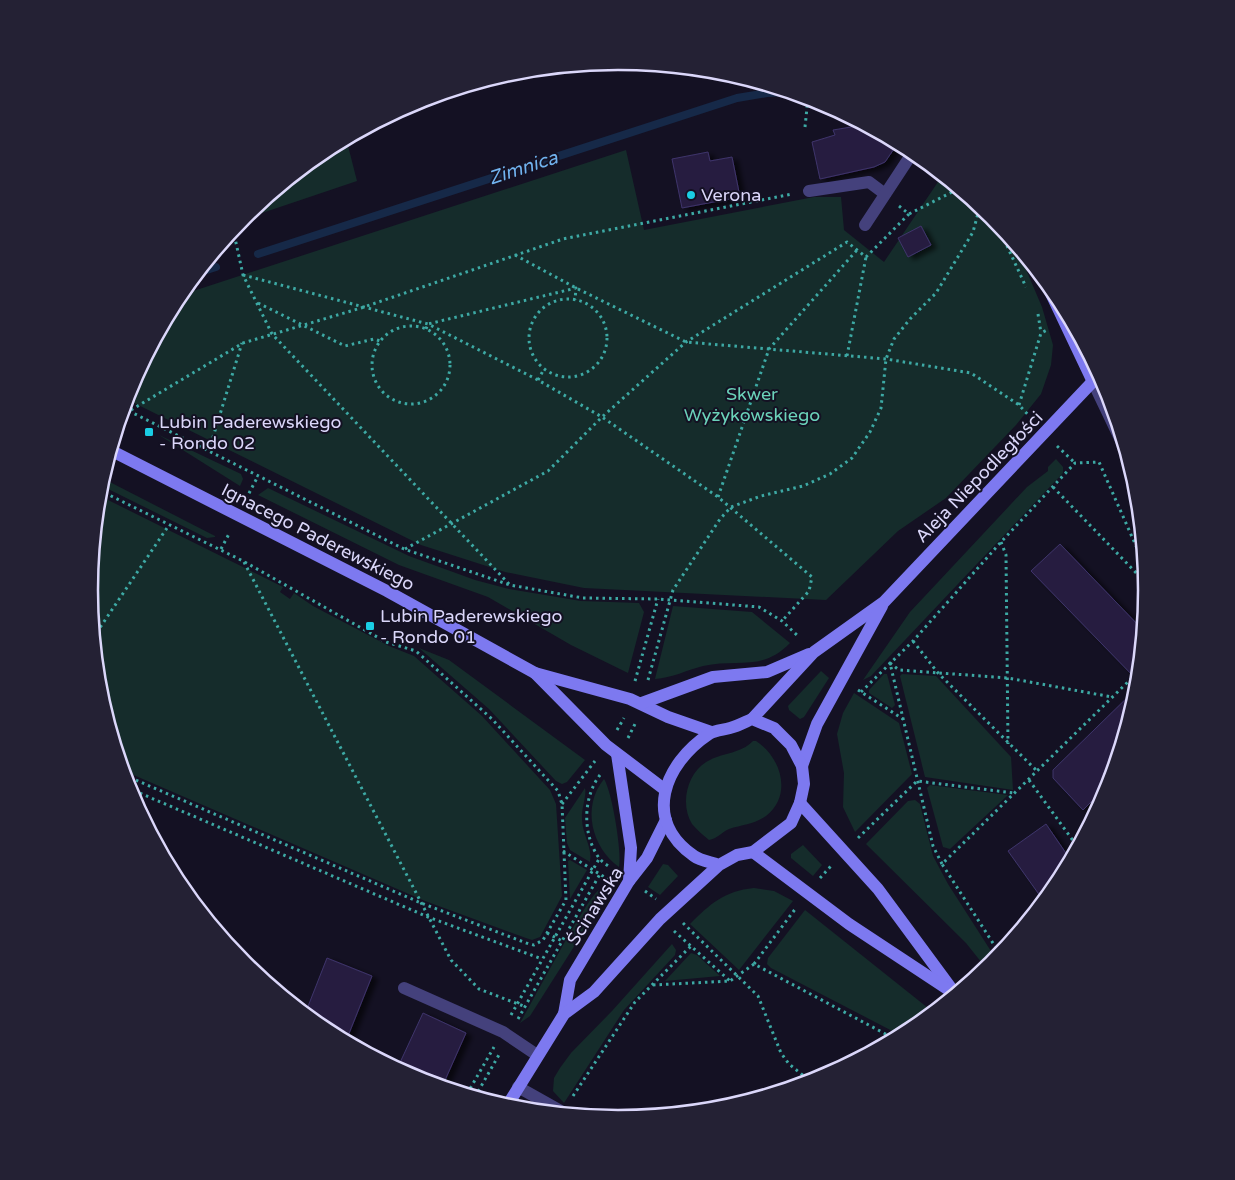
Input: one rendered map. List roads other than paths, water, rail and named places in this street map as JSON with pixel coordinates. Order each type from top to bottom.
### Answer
[{"type":"main road","name":"Aleja Niepodległości","points":[[752,719],[814,652],[884,602],[1093,381]]},
{"type":"main road","name":"Ignacego Paderewskiego","points":[[116,453],[387,591],[535,673],[642,704],[668,717],[711,732]]},
{"type":"main road","name":"Aleja Niepodległości","points":[[802,766],[817,724],[884,602]]},
{"type":"main road","points":[[642,704],[713,677],[766,672],[814,652]]},
{"type":"main road","name":"Ignacego Paderewskiego","points":[[535,673],[617,754],[664,790]]},
{"type":"main road","points":[[752,719],[774,728],[791,745],[802,766],[804,784],[800,803],[791,823],[753,852],[737,855],[719,865],[696,857],[679,843],[666,820],[663,803],[664,790],[675,766],[692,747],[711,732],[730,728],[752,719]]},
{"type":"main road","points":[[617,754],[631,848],[629,881]]},
{"type":"main road","points":[[800,803],[878,890],[951,989]]},
{"type":"main road","name":"Ścinawska","points":[[564,1014],[570,980],[629,881],[647,858],[666,820]]},
{"type":"main road","points":[[753,852],[849,924],[949,990]]},
{"type":"main road","name":"Ścinawska","points":[[511,1099],[564,1014],[594,992],[660,919],[719,865]]},
{"type":"street","points":[[865,226],[908,159]]},
{"type":"street","points":[[809,190],[869,182],[886,194]]},
{"type":"street","points":[[404,988],[509,1036],[537,1056]]},
{"type":"street","points":[[518,1087],[552,1106]]},
{"type":"waterway","name":"Zimnica","points":[[258,254],[737,98],[768,93]]},
{"type":"waterway","name":"Zimnica","points":[[208,270],[216,267]]},
{"type":"place","name":"Verona","points":[[691,195]]},
{"type":"place","name":"Lubin Paderewskiego - Rondo 02","points":[[149,432]]},
{"type":"place","name":"Lubin Paderewskiego - Rondo 01","points":[[370,626]]},
{"type":"park label","name":"Skwer Wyżykowskiego","points":[[752,404]]}]
